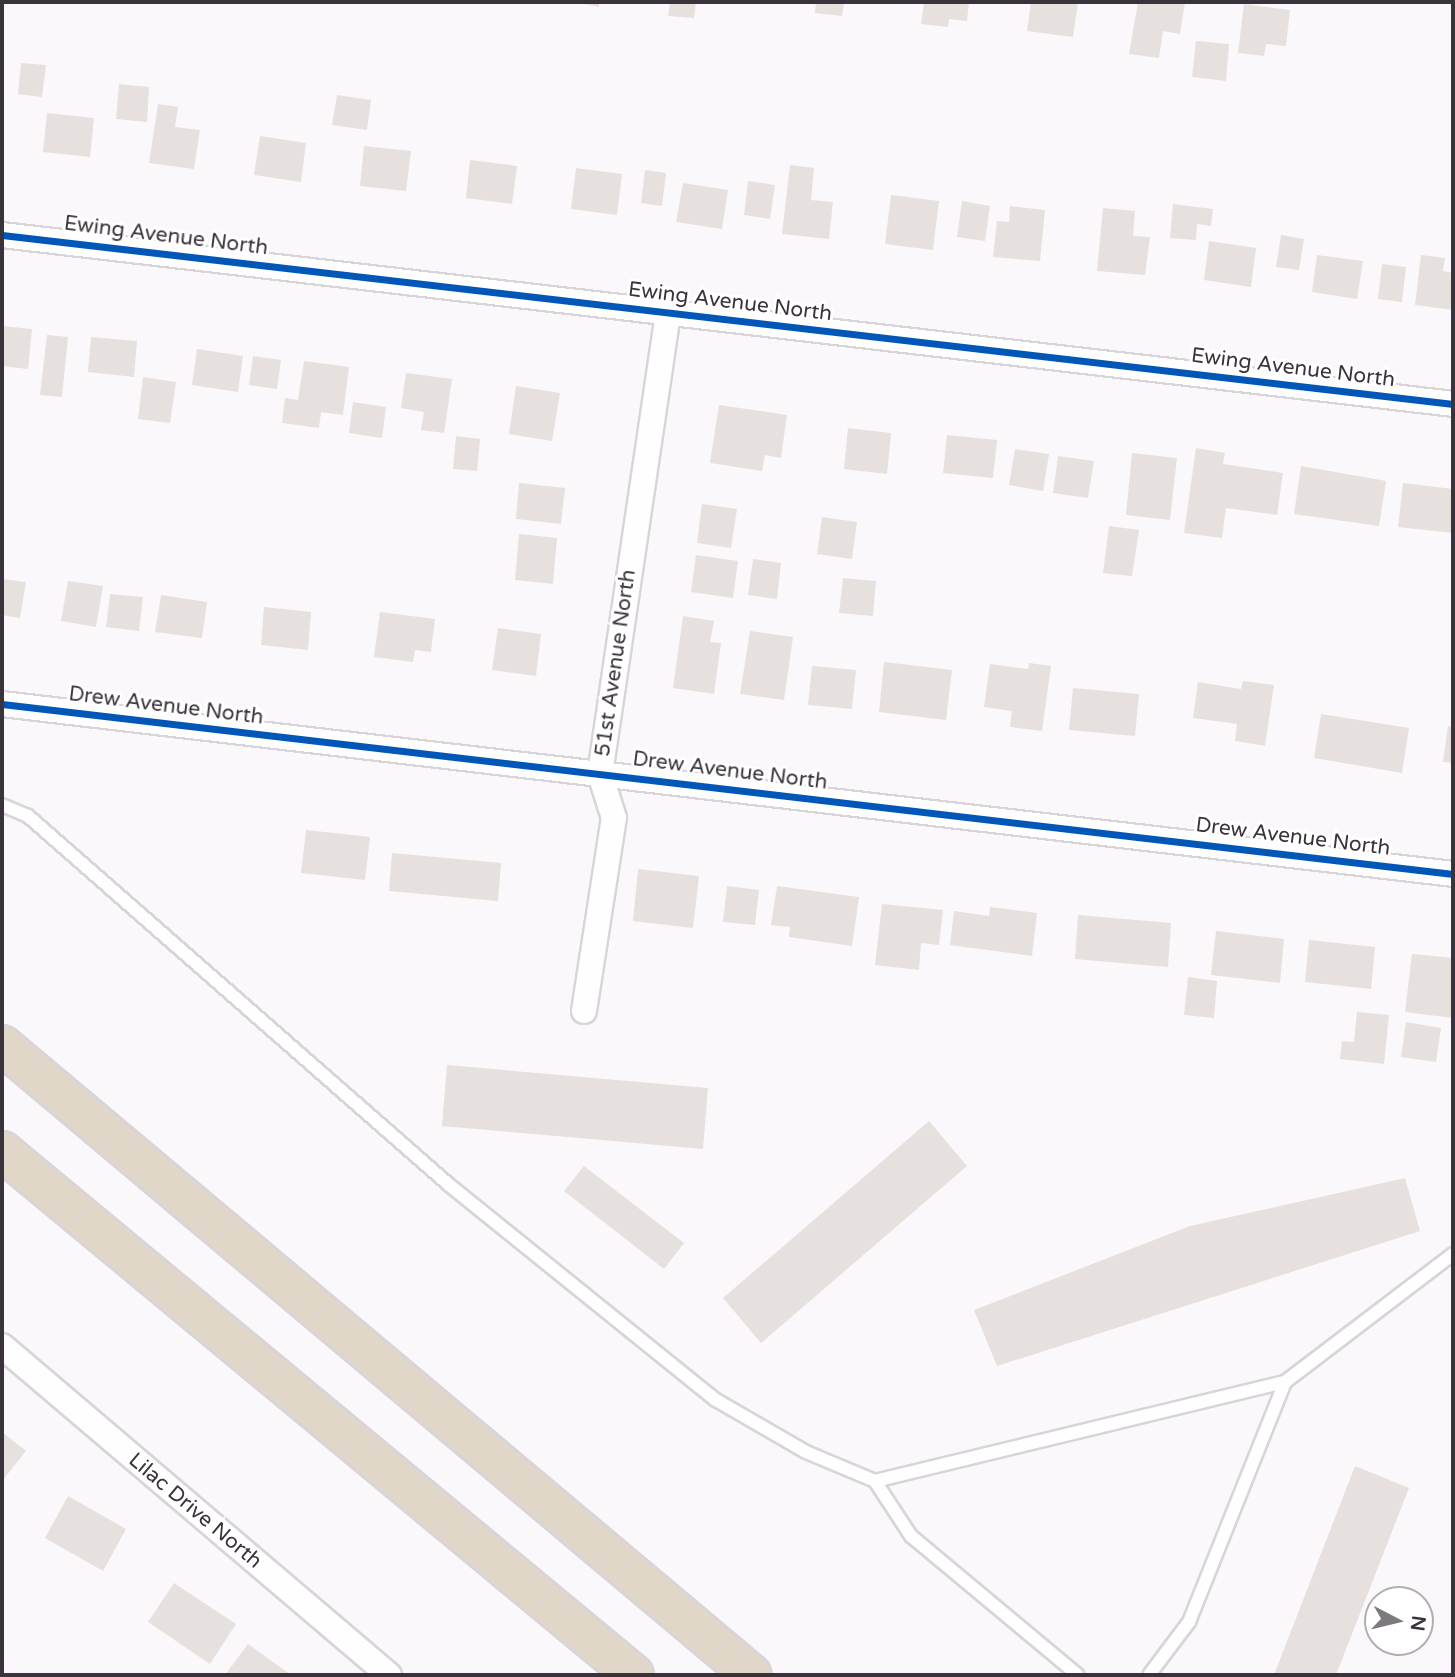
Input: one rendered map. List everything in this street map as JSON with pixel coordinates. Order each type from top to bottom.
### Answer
[{"type":"highway","points":[[2,1045],[752,1675]]},
{"type":"highway","points":[[2,1151],[634,1675]]},
{"type":"street","name":"Ewing Avenue North","points":[[2,235],[1453,404]]},
{"type":"street","name":"51st Avenue North","points":[[584,1011],[614,818],[600,774],[668,313]]},
{"type":"street","name":"Drew Avenue North","points":[[2,704],[1453,874]]},
{"type":"street","name":"Lilac Drive North","points":[[2,1346],[389,1675]]},
{"type":"lane","points":[[2,806],[28,816],[448,1184],[716,1400],[806,1452],[875,1482],[911,1536],[1079,1675]]},
{"type":"lane","points":[[875,1482],[1285,1382],[1453,1254]]},
{"type":"lane","points":[[1149,1675],[1189,1622],[1285,1382]]},
{"type":"building","points":[[574,2],[599,2],[599,7]]},
{"type":"building","points":[[670,2],[696,2],[694,18],[668,16]]},
{"type":"building","points":[[816,2],[844,2],[842,16],[815,13]]},
{"type":"building","points":[[924,2],[969,2],[967,21],[949,19],[948,27],[921,24]]},
{"type":"building","points":[[1031,2],[1078,2],[1073,37],[1027,31]]},
{"type":"building","points":[[1138,2],[1185,2],[1180,34],[1163,31],[1159,58],[1129,54]]},
{"type":"building","points":[[1244,4],[1290,10],[1286,46],[1266,44],[1264,56],[1238,53]]},
{"type":"building","points":[[1196,41],[1229,44],[1226,81],[1192,77]]},
{"type":"building","points":[[21,63],[46,65],[42,97],[18,94]]},
{"type":"building","points":[[119,84],[149,87],[147,122],[116,119]]},
{"type":"building","points":[[337,95],[371,100],[367,130],[332,125]]},
{"type":"building","points":[[158,104],[178,107],[175,127],[200,130],[194,169],[149,163]]},
{"type":"building","points":[[47,113],[94,118],[90,157],[43,152]]},
{"type":"building","points":[[260,136],[306,143],[301,182],[254,175]]},
{"type":"building","points":[[364,146],[411,151],[406,191],[360,186]]},
{"type":"building","points":[[470,160],[517,166],[512,204],[466,198]]},
{"type":"building","points":[[790,165],[814,168],[811,200],[833,202],[829,239],[782,234]]},
{"type":"building","points":[[576,168],[622,174],[617,215],[571,209]]},
{"type":"building","points":[[645,170],[666,173],[662,206],[641,203]]},
{"type":"building","points":[[748,181],[775,185],[770,219],[744,215]]},
{"type":"building","points":[[683,183],[728,190],[722,229],[676,222]]},
{"type":"building","points":[[891,195],[939,201],[933,250],[885,244]]},
{"type":"building","points":[[962,201],[990,206],[985,241],[957,237]]},
{"type":"building","points":[[1173,204],[1213,209],[1211,226],[1197,224],[1196,240],[1170,238]]},
{"type":"building","points":[[1010,206],[1045,210],[1040,261],[993,257],[997,221],[1009,222]]},
{"type":"building","points":[[1103,208],[1135,211],[1133,236],[1150,237],[1145,275],[1097,271]]},
{"type":"building","points":[[1281,235],[1304,239],[1299,270],[1276,267]]},
{"type":"building","points":[[1209,241],[1256,248],[1251,287],[1204,280]]},
{"type":"building","points":[[1317,255],[1363,261],[1357,299],[1312,292]]},
{"type":"building","points":[[1421,255],[1445,258],[1443,271],[1453,273],[1453,310],[1415,305]]},
{"type":"building","points":[[1382,264],[1406,267],[1402,302],[1378,299]]},
{"type":"building","points":[[2,326],[32,329],[28,369],[2,366]]},
{"type":"building","points":[[47,335],[68,337],[62,397],[40,395]]},
{"type":"building","points":[[91,337],[137,341],[134,377],[88,372]]},
{"type":"building","points":[[197,349],[243,356],[238,392],[192,385]]},
{"type":"building","points":[[253,356],[281,360],[277,389],[249,385]]},
{"type":"building","points":[[304,361],[349,367],[343,415],[321,412],[319,428],[282,423],[285,398],[298,400]]},
{"type":"building","points":[[406,373],[452,379],[444,433],[421,430],[424,412],[401,408]]},
{"type":"building","points":[[143,377],[176,382],[170,423],[138,419]]},
{"type":"building","points":[[516,386],[560,393],[552,441],[509,434]]},
{"type":"building","points":[[353,402],[386,407],[382,438],[349,433]]},
{"type":"building","points":[[719,405],[787,415],[781,458],[765,455],[762,471],[710,463]]},
{"type":"building","points":[[848,428],[891,433],[887,474],[844,469]]},
{"type":"building","points":[[947,435],[997,440],[993,478],[943,473]]},
{"type":"building","points":[[456,436],[480,439],[477,471],[453,469]]},
{"type":"building","points":[[1196,448],[1225,453],[1223,464],[1283,473],[1277,515],[1226,508],[1222,538],[1184,533]]},
{"type":"building","points":[[1015,449],[1049,454],[1043,491],[1009,485]]},
{"type":"building","points":[[1132,453],[1177,458],[1170,520],[1126,515]]},
{"type":"building","points":[[1058,456],[1094,461],[1088,498],[1053,493]]},
{"type":"building","points":[[1301,466],[1386,481],[1379,526],[1294,514]]},
{"type":"building","points":[[519,483],[565,488],[561,524],[516,519]]},
{"type":"building","points":[[1403,483],[1453,489],[1453,533],[1398,527]]},
{"type":"building","points":[[702,504],[737,509],[731,548],[697,543]]},
{"type":"building","points":[[822,517],[857,522],[852,559],[817,554]]},
{"type":"building","points":[[1109,526],[1139,530],[1132,576],[1103,573]]},
{"type":"building","points":[[519,534],[557,538],[553,584],[515,580]]},
{"type":"building","points":[[696,555],[738,561],[733,598],[691,592]]},
{"type":"building","points":[[753,559],[781,563],[777,599],[748,595]]},
{"type":"building","points":[[843,578],[876,581],[873,616],[839,613]]},
{"type":"building","points":[[2,579],[26,582],[20,618],[2,615]]},
{"type":"building","points":[[68,581],[103,586],[96,627],[61,621]]},
{"type":"building","points":[[110,594],[143,597],[139,631],[106,627]]},
{"type":"building","points":[[161,595],[207,602],[202,638],[155,632]]},
{"type":"building","points":[[264,607],[311,612],[308,650],[261,645]]},
{"type":"building","points":[[380,612],[435,619],[431,652],[415,650],[413,662],[374,657]]},
{"type":"building","points":[[683,616],[714,621],[710,642],[721,643],[714,694],[673,688]]},
{"type":"building","points":[[498,628],[541,634],[536,676],[492,670]]},
{"type":"building","points":[[750,631],[793,637],[784,700],[740,694]]},
{"type":"building","points":[[884,662],[952,670],[946,720],[879,712]]},
{"type":"building","points":[[1029,663],[1051,666],[1042,731],[1010,727],[1012,711],[984,707],[990,664],[1028,669]]},
{"type":"building","points":[[812,666],[856,670],[852,709],[808,705]]},
{"type":"building","points":[[1243,681],[1274,685],[1265,746],[1235,741],[1237,724],[1193,718],[1198,682],[1241,689]]},
{"type":"building","points":[[1073,688],[1139,694],[1135,736],[1069,730]]},
{"type":"building","points":[[1321,714],[1409,728],[1402,773],[1314,758]]},
{"type":"building","points":[[1448,726],[1453,727],[1453,763],[1443,762]]},
{"type":"building","points":[[306,830],[370,837],[365,880],[301,873]]},
{"type":"building","points":[[392,853],[501,863],[498,901],[389,891]]},
{"type":"building","points":[[638,869],[699,876],[693,928],[633,921]]},
{"type":"building","points":[[727,886],[759,890],[755,925],[723,922]]},
{"type":"building","points":[[777,886],[859,897],[852,946],[789,937],[790,927],[771,925]]},
{"type":"building","points":[[882,904],[943,910],[939,945],[921,943],[919,970],[875,965]]},
{"type":"building","points":[[990,907],[1037,913],[1032,956],[950,945],[954,911],[989,916]]},
{"type":"building","points":[[1078,915],[1171,923],[1168,967],[1075,959]]},
{"type":"building","points":[[1216,931],[1284,939],[1280,983],[1211,975]]},
{"type":"building","points":[[1309,940],[1375,947],[1371,989],[1305,982]]},
{"type":"building","points":[[1412,954],[1453,958],[1453,1018],[1405,1012]]},
{"type":"building","points":[[1188,977],[1217,981],[1214,1018],[1184,1015]]},
{"type":"building","points":[[1357,1012],[1389,1015],[1384,1064],[1340,1059],[1342,1041],[1354,1042]]},
{"type":"building","points":[[1406,1022],[1441,1028],[1436,1062],[1401,1057]]},
{"type":"building","points":[[447,1065],[708,1088],[703,1149],[442,1126]]},
{"type":"building","points":[[929,1121],[967,1166],[761,1343],[723,1298]]},
{"type":"building","points":[[584,1166],[684,1243],[664,1269],[564,1191]]},
{"type":"building","points":[[1405,1178],[1420,1231],[997,1366],[974,1310],[1190,1226]]},
{"type":"building","points":[[2,1432],[26,1451],[2,1481]]},
{"type":"building","points":[[1355,1466],[1409,1488],[1371,1586],[1364,1586],[1364,1603],[1336,1675],[1274,1675]]},
{"type":"building","points":[[68,1496],[126,1529],[103,1571],[45,1538]]},
{"type":"building","points":[[174,1583],[236,1624],[210,1664],[148,1622]]},
{"type":"building","points":[[248,1644],[291,1675],[225,1675]]},
{"type":"cycle path","points":[[2,235],[1453,404]]},
{"type":"cycle path","points":[[2,704],[1453,874]]}]
